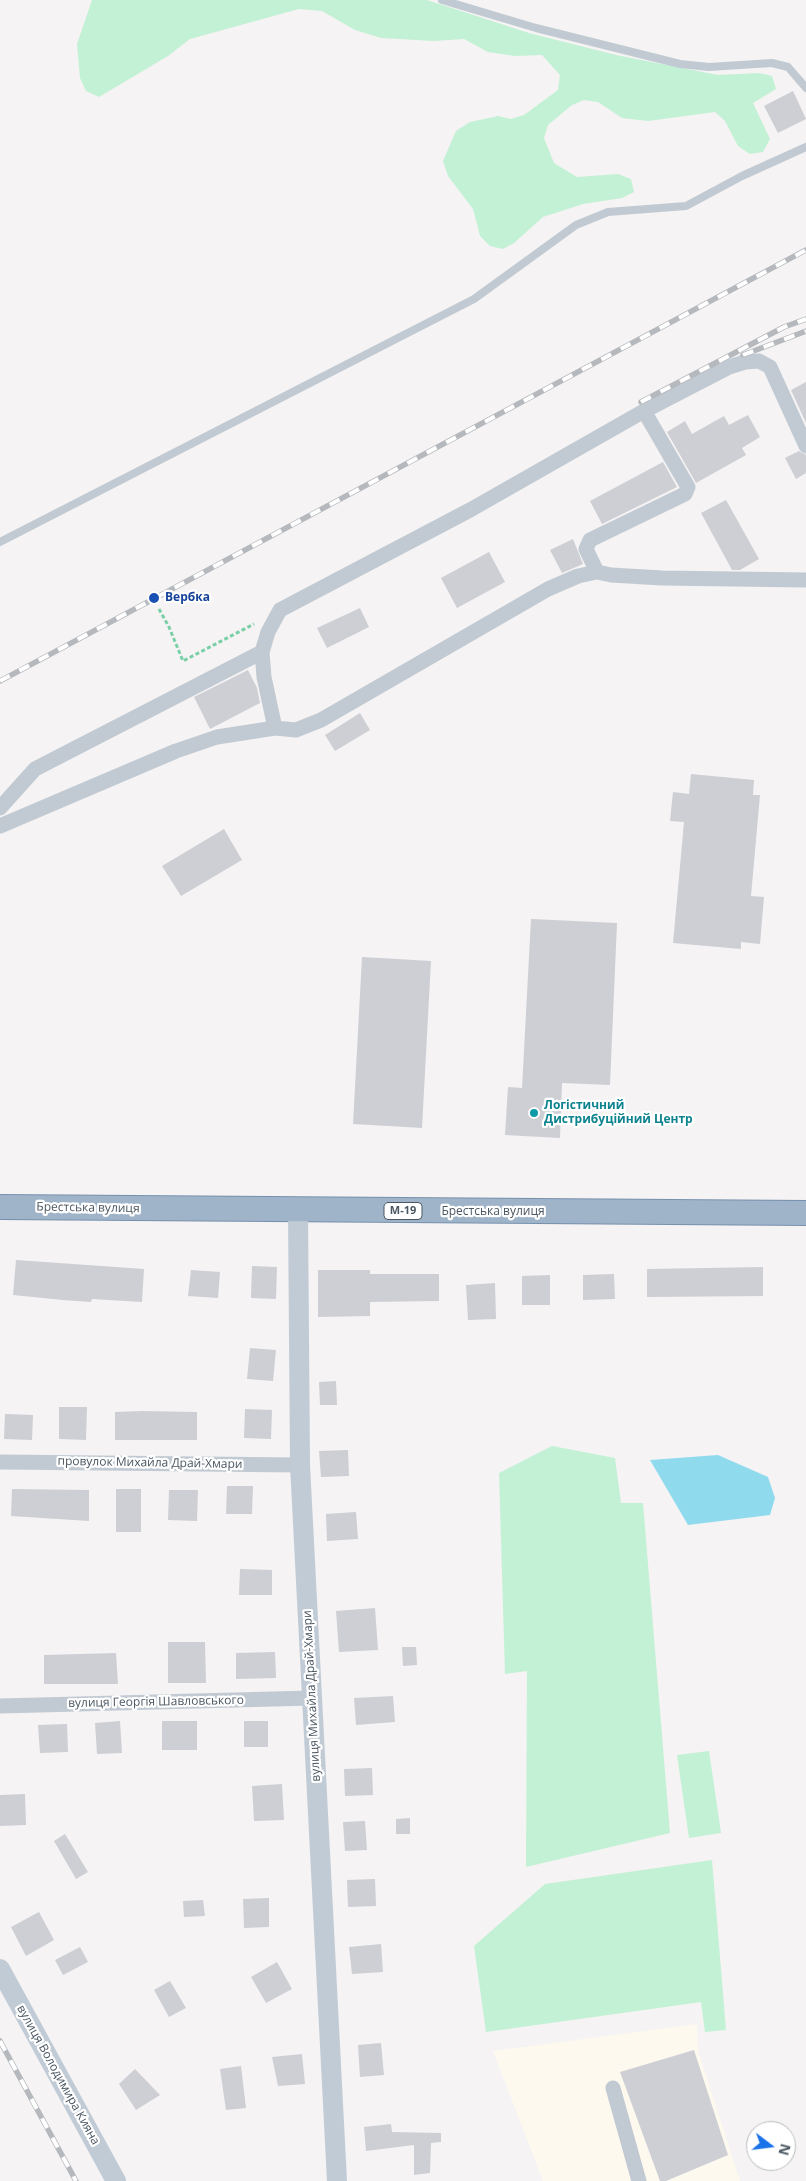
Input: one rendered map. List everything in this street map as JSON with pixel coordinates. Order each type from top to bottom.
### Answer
[{"type":"highway","name":"Брестська вулиця","points":[[0,1207],[298,1211],[806,1213]]},
{"type":"main road","name":"вулиця Михайла Драй-Хмари","points":[[298,1211],[300,1465],[338,2181]]},
{"type":"main road","name":"вулиця Володимира Кияна","points":[[0,1970],[116,2181]]},
{"type":"street","points":[[275,728],[264,677],[262,652],[268,632],[280,610],[470,510],[644,411],[729,368],[745,362],[760,361],[770,367],[806,446]]},
{"type":"street","points":[[597,572],[586,549],[590,540],[684,494],[688,487],[644,411]]},
{"type":"street","points":[[0,826],[176,751],[217,738],[275,728],[296,730],[320,720],[548,589],[578,576],[597,572],[611,576],[662,578],[806,580]]},
{"type":"street","points":[[0,808],[35,769],[262,652]]},
{"type":"street","name":"провулок Михайла Драй-Хмари","points":[[0,1462],[300,1465]]},
{"type":"street","name":"вулиця Георгія Шавловського","points":[[0,1706],[312,1698]]},
{"type":"street","points":[[613,2088],[639,2181]]},
{"type":"lane","points":[[442,0],[536,28],[680,64],[709,67],[772,63],[788,67],[806,88]]},
{"type":"lane","points":[[0,542],[474,298],[576,225],[608,212],[686,206],[742,176],[806,147]]},
{"type":"path","points":[[159,609],[169,627],[183,661],[280,610]]},
{"type":"shaded area","points":[[697,2024],[698,2051],[740,2181],[543,2181],[493,2051]]},
{"type":"green space","points":[[92,0],[427,0],[529,33],[616,55],[718,75],[759,73],[772,76],[776,89],[753,103],[770,139],[763,152],[750,154],[738,146],[725,121],[715,112],[648,121],[622,118],[598,102],[584,100],[572,105],[548,125],[544,138],[554,163],[577,177],[618,174],[631,179],[634,192],[622,198],[583,204],[543,217],[514,243],[503,249],[490,246],[480,236],[473,209],[448,176],[443,161],[456,131],[470,122],[498,116],[511,119],[524,115],[558,90],[560,75],[542,55],[515,56],[488,52],[464,39],[434,41],[381,38],[355,30],[322,11],[299,9],[190,39],[168,56],[99,97],[86,91],[80,78],[77,44]]},
{"type":"green space","points":[[552,1446],[615,1458],[621,1503],[643,1503],[670,1833],[526,1867],[527,1671],[505,1674],[499,1473]]},
{"type":"green space","points":[[709,1751],[721,1833],[689,1838],[677,1755]]},
{"type":"green space","points":[[712,1860],[726,2030],[705,2032],[701,2002],[486,2032],[474,1946],[545,1884]]},
{"type":"water","points":[[718,1455],[768,1477],[775,1498],[770,1515],[688,1525],[650,1460]]},
{"type":"building","points":[[793,91],[806,119],[778,133],[764,106]]},
{"type":"building","points":[[806,382],[806,423],[791,390]]},
{"type":"building","points":[[748,415],[760,437],[742,448],[746,455],[696,483],[667,432],[685,421],[692,434],[724,416],[729,425]]},
{"type":"building","points":[[799,451],[806,455],[806,473],[796,479],[785,458]]},
{"type":"building","points":[[663,462],[677,487],[602,524],[590,501]]},
{"type":"building","points":[[726,500],[759,559],[740,570],[732,570],[701,513]]},
{"type":"building","points":[[573,539],[583,564],[562,573],[550,550]]},
{"type":"building","points":[[489,552],[505,582],[457,608],[441,578]]},
{"type":"building","points":[[360,608],[369,627],[327,648],[317,628]]},
{"type":"building","points":[[248,670],[257,688],[260,703],[210,729],[194,697]]},
{"type":"building","points":[[360,713],[370,730],[335,751],[325,735]]},
{"type":"building","points":[[691,774],[754,780],[753,795],[760,795],[751,896],[764,897],[760,944],[741,942],[741,949],[673,943],[684,822],[670,821],[673,792],[689,794]]},
{"type":"building","points":[[224,829],[242,860],[181,896],[162,866]]},
{"type":"building","points":[[531,919],[617,923],[610,1085],[562,1083],[560,1138],[505,1135],[508,1087],[522,1088]]},
{"type":"building","points":[[362,957],[431,961],[422,1128],[353,1124]]},
{"type":"building","points":[[16,1260],[144,1269],[142,1302],[92,1299],[91,1302],[13,1295]]},
{"type":"building","points":[[252,1266],[277,1267],[276,1299],[251,1298]]},
{"type":"building","points":[[763,1267],[763,1296],[647,1297],[647,1269]]},
{"type":"building","points":[[191,1270],[220,1272],[218,1298],[188,1296]]},
{"type":"building","points":[[318,1270],[370,1270],[370,1274],[439,1274],[439,1301],[370,1302],[370,1316],[318,1317]]},
{"type":"building","points":[[614,1274],[615,1299],[583,1300],[583,1275]]},
{"type":"building","points":[[550,1275],[550,1305],[522,1305],[522,1276]]},
{"type":"building","points":[[495,1283],[496,1319],[468,1320],[466,1285]]},
{"type":"building","points":[[250,1348],[276,1350],[273,1381],[247,1379]]},
{"type":"building","points":[[336,1381],[337,1405],[320,1405],[319,1382]]},
{"type":"building","points":[[59,1407],[87,1407],[86,1440],[59,1439]]},
{"type":"building","points":[[245,1409],[272,1410],[271,1439],[244,1438]]},
{"type":"building","points":[[115,1412],[197,1412],[197,1440],[115,1440]]},
{"type":"building","points":[[5,1414],[33,1415],[32,1440],[4,1439]]},
{"type":"building","points":[[348,1450],[349,1476],[321,1477],[319,1451]]},
{"type":"building","points":[[227,1486],[253,1486],[252,1514],[226,1514]]},
{"type":"building","points":[[12,1489],[89,1490],[89,1521],[11,1516]]},
{"type":"building","points":[[116,1489],[141,1489],[141,1532],[116,1532]]},
{"type":"building","points":[[169,1490],[198,1490],[197,1521],[168,1520]]},
{"type":"building","points":[[356,1512],[358,1539],[327,1541],[326,1514]]},
{"type":"building","points":[[240,1569],[272,1570],[272,1595],[239,1595]]},
{"type":"building","points":[[375,1608],[378,1650],[339,1652],[336,1611]]},
{"type":"building","points":[[168,1642],[205,1642],[206,1683],[168,1683]]},
{"type":"building","points":[[402,1647],[416,1647],[417,1665],[403,1666]]},
{"type":"building","points":[[275,1652],[276,1678],[236,1679],[236,1653]]},
{"type":"building","points":[[116,1653],[118,1684],[44,1684],[44,1655]]},
{"type":"building","points":[[393,1696],[395,1722],[356,1725],[354,1698]]},
{"type":"building","points":[[120,1721],[122,1753],[97,1754],[95,1723]]},
{"type":"building","points":[[162,1721],[197,1721],[197,1750],[162,1750]]},
{"type":"building","points":[[244,1721],[268,1721],[268,1747],[244,1747]]},
{"type":"building","points":[[67,1724],[68,1752],[40,1753],[38,1725]]},
{"type":"building","points":[[372,1768],[373,1795],[345,1796],[344,1769]]},
{"type":"building","points":[[282,1784],[284,1820],[254,1821],[252,1786]]},
{"type":"building","points":[[25,1794],[26,1825],[0,1826],[0,1795]]},
{"type":"building","points":[[410,1818],[410,1834],[396,1834],[396,1819]]},
{"type":"building","points":[[365,1821],[367,1850],[345,1851],[343,1822]]},
{"type":"building","points":[[65,1834],[88,1872],[76,1879],[54,1841]]},
{"type":"building","points":[[375,1879],[376,1906],[348,1907],[347,1880]]},
{"type":"building","points":[[269,1898],[269,1927],[244,1928],[243,1899]]},
{"type":"building","points":[[203,1900],[205,1916],[184,1917],[183,1901]]},
{"type":"building","points":[[39,1912],[54,1940],[26,1956],[11,1927]]},
{"type":"building","points":[[381,1944],[383,1972],[352,1974],[349,1947]]},
{"type":"building","points":[[80,1947],[88,1962],[63,1975],[55,1960]]},
{"type":"building","points":[[277,1962],[292,1989],[266,2003],[251,1977]]},
{"type":"building","points":[[170,1981],[186,2008],[169,2017],[154,1990]]},
{"type":"building","points":[[381,2043],[384,2075],[360,2077],[358,2045]]},
{"type":"building","points":[[694,2050],[728,2155],[666,2181],[660,2181],[620,2072]]},
{"type":"building","points":[[302,2054],[305,2084],[278,2086],[272,2057]]},
{"type":"building","points":[[241,2066],[246,2108],[226,2110],[220,2069]]},
{"type":"building","points":[[135,2069],[160,2095],[136,2110],[119,2084]]},
{"type":"building","points":[[391,2124],[392,2132],[441,2133],[441,2142],[431,2143],[430,2173],[414,2175],[414,2145],[366,2151],[364,2127]]},
{"type":"railway","points":[[0,681],[806,250]]},
{"type":"railway","points":[[641,402],[784,327],[806,319]]},
{"type":"railway","points":[[743,355],[806,331]]},
{"type":"railway","points":[[0,2041],[76,2181]]},
{"type":"place","name":"Вербка","points":[[154,598]]},
{"type":"place","name":"Логістичний Дистрибуційний Центр","points":[[534,1113]]}]
